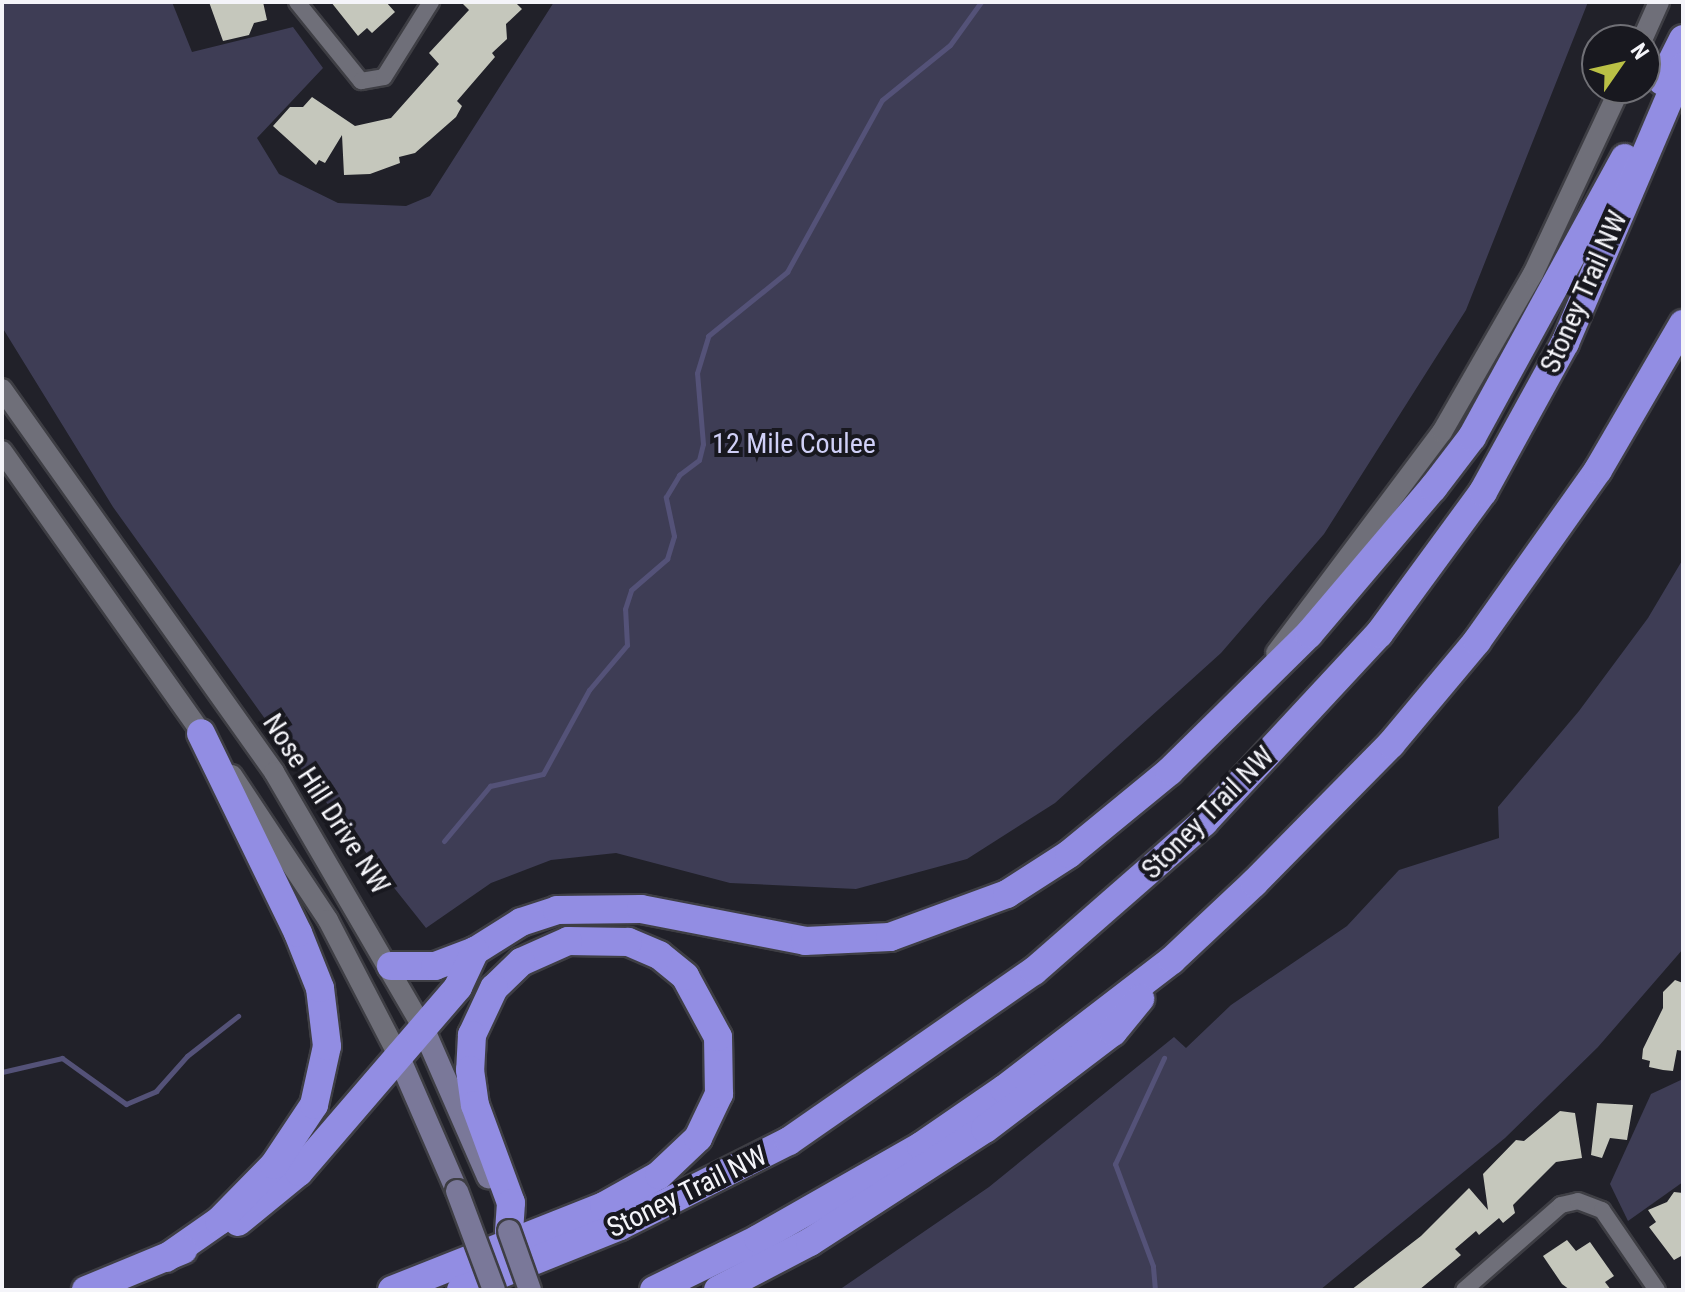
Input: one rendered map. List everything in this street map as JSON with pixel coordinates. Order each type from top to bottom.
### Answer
[{"type":"highway","points":[[391,966],[422,969],[475,951],[521,922],[557,910],[641,909],[805,941],[890,937],[1007,894],[1117,819],[1248,689],[1309,634],[1472,437],[1596,218],[1683,39]]},
{"type":"highway","name":"Stoney Trail NW","points":[[461,1290],[620,1226],[789,1141],[1034,971],[1204,822],[1379,634],[1483,492],[1565,343],[1683,67]]},
{"type":"highway","points":[[654,1290],[758,1239],[921,1146],[1004,1089],[1172,960],[1318,822],[1477,641],[1598,470],[1683,324]]},
{"type":"highway","points":[[166,1258],[219,1221],[274,1165],[314,1105],[327,1046],[320,988],[298,933],[201,733]]},
{"type":"highway","points":[[392,1290],[604,1206],[659,1175],[698,1138],[719,1094],[718,1037],[685,976],[659,955],[628,942],[568,941],[521,962],[494,988],[472,1035],[470,1070],[475,1105],[494,1178],[511,1203],[509,1231]]},
{"type":"highway","points":[[86,1290],[166,1258],[271,1199],[458,987],[475,951]]},
{"type":"highway","points":[[718,1290],[902,1185],[1053,1080],[1113,1032],[1172,960]]},
{"type":"main road","name":"Nose Hill Drive NW","points":[[423,1028],[494,1178]]},
{"type":"main road","points":[[397,1053],[457,1191],[494,1290]]},
{"type":"main road","points":[[509,1231],[530,1290]]},
{"type":"street","points":[[297,2],[361,81],[384,77],[431,2]]},
{"type":"street","points":[[1649,24],[1659,2]]},
{"type":"street","points":[[1248,689],[1442,432],[1533,274],[1613,104]]},
{"type":"street","name":"Nose Hill Drive NW","points":[[2,389],[274,772],[391,966],[423,1028]]},
{"type":"street","points":[[2,451],[271,829],[328,920],[397,1053]]},
{"type":"street","points":[[1464,1290],[1561,1205],[1578,1201],[1602,1210],[1657,1290]]},
{"type":"green space","name":"12 Mile Coulee","points":[[2,2],[172,2],[192,52],[293,27],[323,68],[257,138],[279,174],[338,203],[406,206],[430,196],[554,2],[1588,2],[1466,310],[1324,534],[1221,653],[1055,803],[967,859],[856,889],[730,883],[616,853],[551,860],[491,883],[426,928],[314,787],[113,507],[2,327]]},
{"type":"green space","points":[[1683,559],[1683,949],[1598,1047],[1505,1138],[1320,1290],[839,1290],[989,1187],[1174,1037],[1186,1048],[1231,1005],[1347,926],[1399,870],[1499,838],[1498,807],[1579,711],[1648,618]]},
{"type":"green space","points":[[1683,1079],[1683,1182],[1628,1221],[1610,1184],[1651,1094]]},
{"type":"building","points":[[209,2],[263,2],[267,20],[254,23],[249,35],[223,41]]},
{"type":"building","points":[[331,2],[386,2],[395,12],[372,33],[367,28],[358,36]]},
{"type":"building","points":[[461,2],[515,2],[522,9],[506,24],[507,39],[492,53],[495,57],[457,101],[462,106],[456,117],[415,153],[399,157],[400,163],[370,174],[344,175],[342,135],[325,163],[319,160],[316,165],[273,126],[290,107],[303,107],[312,97],[355,126],[391,118],[439,64],[429,53],[469,10]]},
{"type":"building","points":[[1675,980],[1683,983],[1683,1051],[1677,1050],[1673,1071],[1649,1067],[1650,1061],[1642,1059],[1643,1049],[1663,1008],[1663,992]]},
{"type":"building","points":[[1597,1103],[1633,1105],[1627,1140],[1610,1138],[1602,1158],[1591,1155]]},
{"type":"building","points":[[1560,1111],[1575,1113],[1582,1158],[1556,1162],[1513,1205],[1515,1213],[1503,1223],[1499,1218],[1479,1235],[1476,1231],[1455,1249],[1461,1255],[1419,1290],[1351,1290],[1421,1236],[1469,1188],[1488,1210],[1483,1174],[1516,1140],[1524,1141]]},
{"type":"building","points":[[1674,1192],[1683,1193],[1683,1255],[1674,1260],[1649,1227],[1656,1222],[1648,1210],[1667,1202]]},
{"type":"building","points":[[1567,1240],[1576,1251],[1590,1242],[1614,1276],[1605,1282],[1611,1290],[1570,1290],[1562,1284],[1543,1256]]},
{"type":"waterway","points":[[444,841],[490,786],[543,774],[589,690],[627,645],[625,609],[631,590],[667,559],[674,536],[666,497],[679,475],[699,460],[703,444],[697,373],[708,336],[787,272],[882,100],[950,45],[981,2]]},
{"type":"waterway","points":[[2,1072],[62,1058],[126,1104],[156,1091],[187,1056],[238,1016]]},
{"type":"waterway","points":[[1155,1290],[1153,1266],[1115,1164],[1164,1058]]}]
